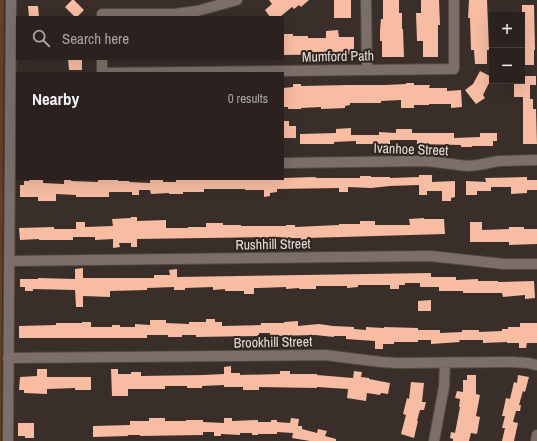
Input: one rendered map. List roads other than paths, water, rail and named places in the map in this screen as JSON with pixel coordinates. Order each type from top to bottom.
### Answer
[{"type":"street","points":[[8,441],[9,261],[13,161],[11,0]]},
{"type":"street","points":[[102,16],[186,13],[237,0]]},
{"type":"street","points":[[366,0],[366,70]]},
{"type":"street","name":"Mumford Path","points":[[190,72],[454,69],[454,0]]},
{"type":"street","points":[[102,60],[102,72]]},
{"type":"street","name":"Ivanhoe Street","points":[[284,162],[428,161],[467,166],[499,160],[537,160]]},
{"type":"street","name":"Rushhill Street","points":[[9,261],[430,256],[504,264],[537,264]]},
{"type":"street","name":"Brookhill Street","points":[[8,358],[325,355],[381,362],[512,362],[537,365]]},
{"type":"street","points":[[434,441],[444,387],[444,363]]},
{"type":"street","points":[[536,441],[537,435]]}]
